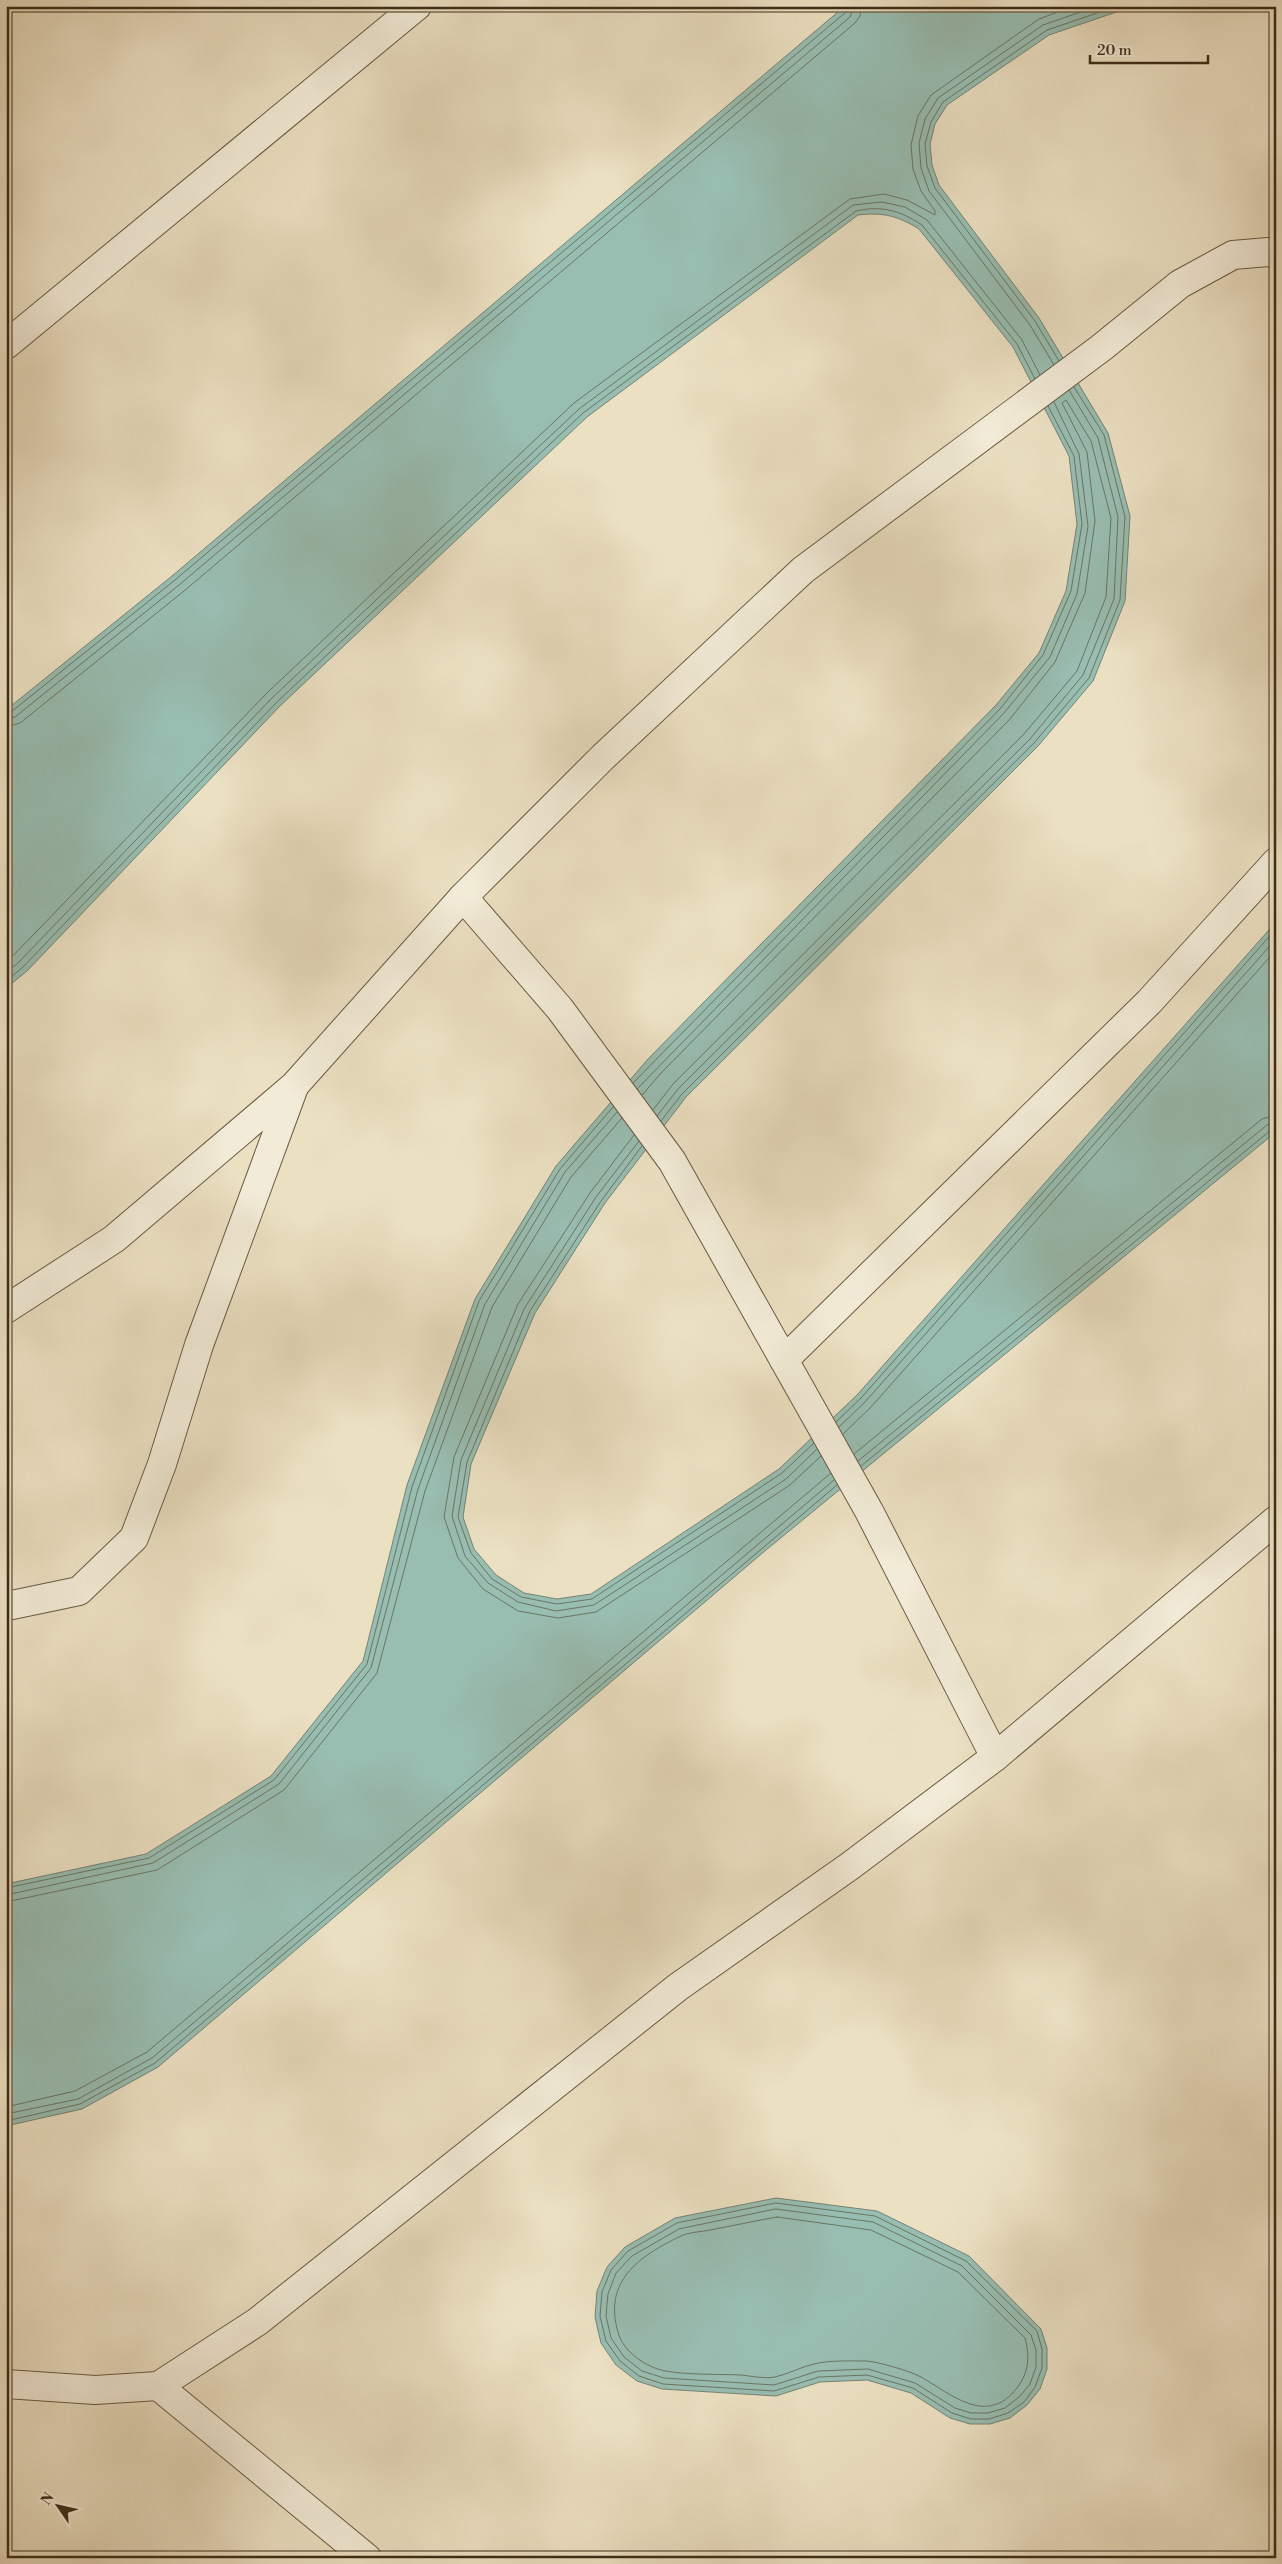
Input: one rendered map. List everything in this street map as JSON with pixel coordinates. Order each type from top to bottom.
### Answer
[{"type":"street","points":[[6,345],[417,6]]},
{"type":"street","points":[[6,1309],[114,1239],[294,1086],[463,898],[603,757],[804,570],[1030,398],[1101,348],[1180,284],[1233,255],[1268,252],[1276,254]]},
{"type":"street","points":[[784,1360],[1149,1002],[1276,862]]},
{"type":"street","points":[[463,898],[560,1009],[672,1161],[869,1511],[995,1757]]},
{"type":"street","points":[[6,1603],[12,1605],[79,1591],[134,1538],[162,1464],[200,1345],[294,1086]]},
{"type":"street","points":[[6,2384],[95,2390],[158,2386],[257,2322],[678,1987],[850,1866],[995,1757],[1276,1520]]},
{"type":"street","points":[[158,2386],[367,2558]]},
{"type":"water","points":[[845,6],[1134,6],[1049,35],[947,105],[935,124],[930,144],[932,165],[939,185],[1039,318],[1108,433],[1130,516],[1125,601],[1093,681],[1038,746],[686,1097],[605,1203],[535,1313],[471,1464],[463,1517],[474,1549],[496,1575],[524,1593],[557,1599],[591,1594],[779,1469],[857,1395],[1276,922],[1276,1132],[766,1550],[158,2067],[82,2109],[6,2126],[6,1884],[146,1854],[271,1776],[363,1661],[407,1485],[475,1299],[556,1166],[648,1059],[996,705],[1039,653],[1066,591],[1077,524],[1069,456],[1013,347],[919,229],[890,216],[875,214],[858,215],[587,417],[280,706],[27,971],[6,988],[6,710],[172,576]]},
{"type":"water","points":[[776,2198],[877,2211],[969,2256],[1041,2329],[1047,2348],[1047,2369],[1040,2389],[1027,2405],[1010,2418],[990,2424],[970,2424],[950,2418],[911,2393],[867,2380],[820,2382],[776,2396],[662,2389],[637,2381],[616,2365],[601,2343],[595,2317],[597,2291],[607,2267],[625,2247],[675,2218]]}]
